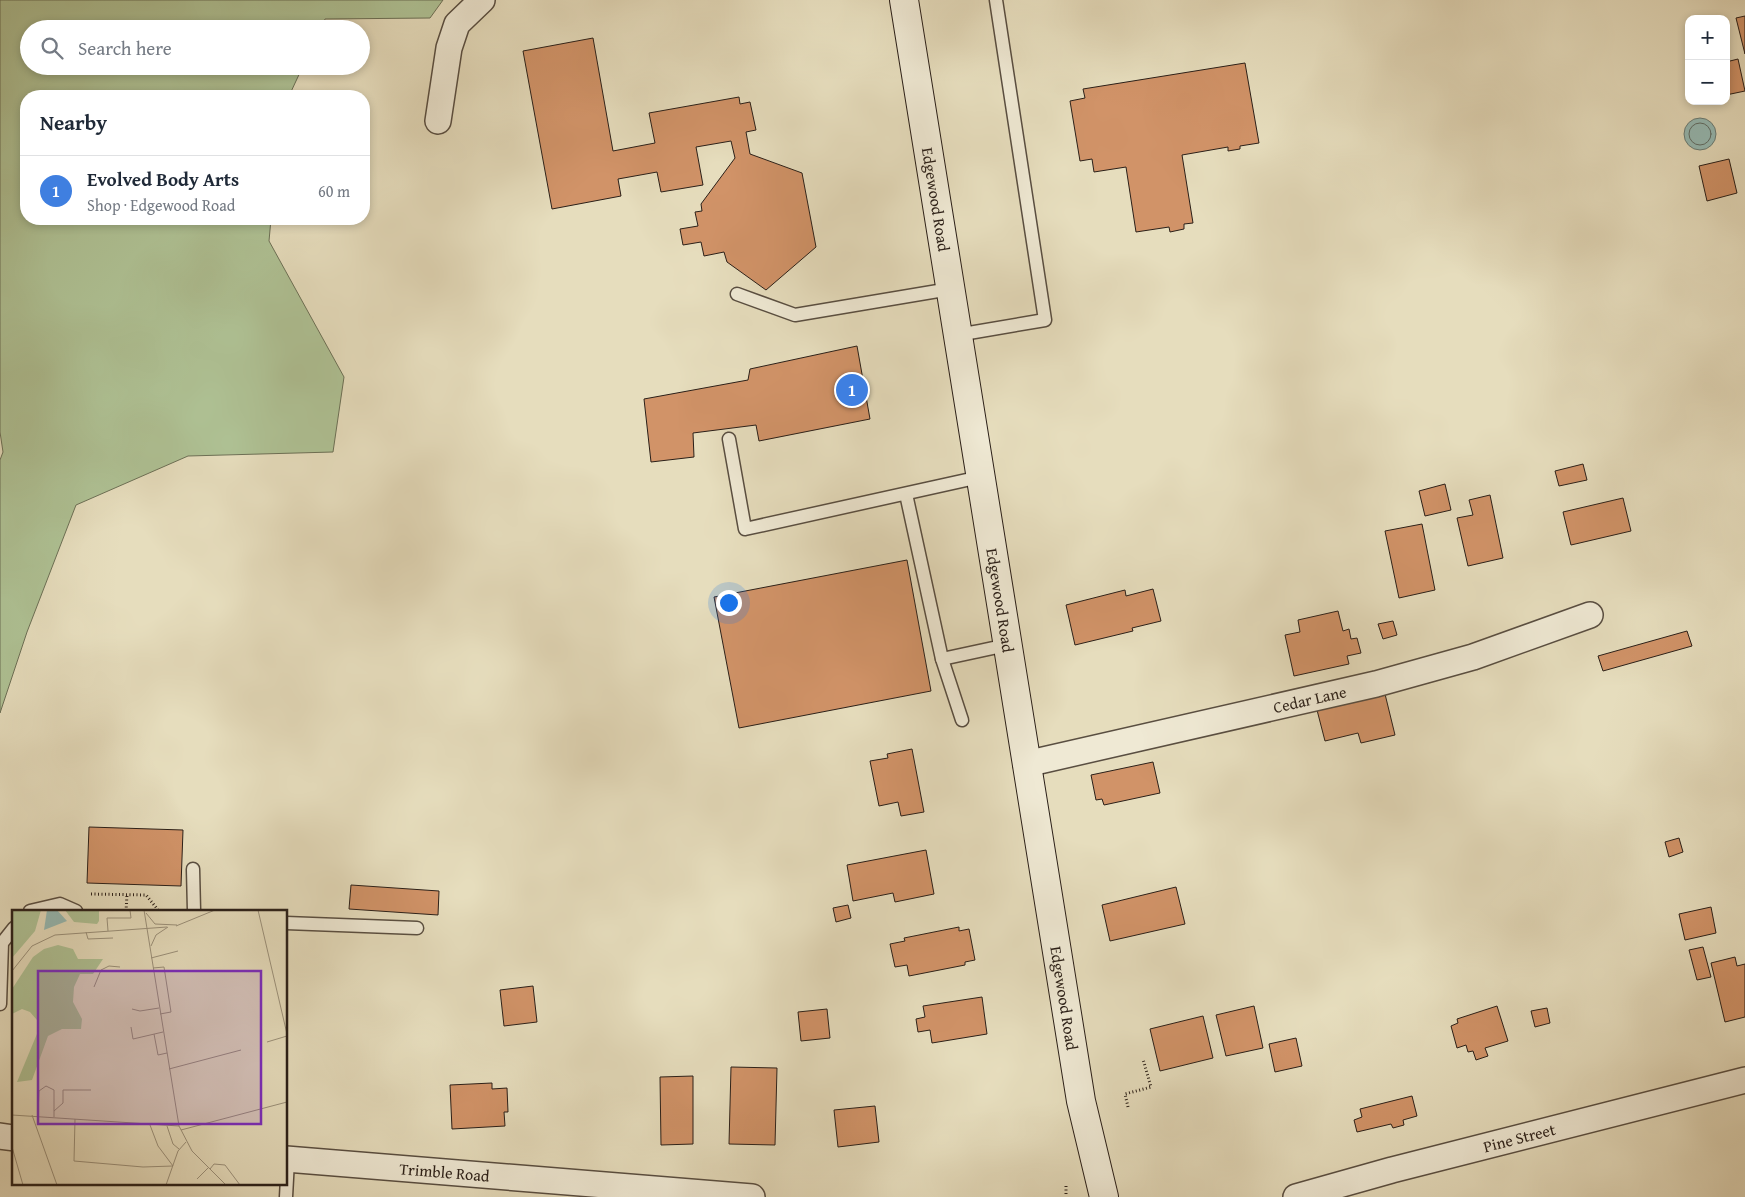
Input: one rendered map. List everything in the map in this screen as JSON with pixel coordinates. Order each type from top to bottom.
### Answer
[{"type":"main road","name":"Edgewood Road","points":[[904,0],[1006,645],[1081,1101],[1104,1197]]},
{"type":"street","points":[[438,120],[449,48],[456,24],[482,0]]},
{"type":"street","name":"Cedar Lane","points":[[1026,764],[1376,684],[1473,657],[1590,615]]},
{"type":"street","name":"Pine Street","points":[[1296,1197],[1392,1170],[1745,1080]]},
{"type":"street","name":"Trimble Road","points":[[288,1159],[752,1197]]},
{"type":"lane","points":[[957,335],[1045,320],[996,0]]},
{"type":"lane","points":[[736,294],[795,315],[950,289]]},
{"type":"lane","points":[[729,439],[745,529],[980,477]]},
{"type":"lane","points":[[906,494],[942,659],[962,720]]},
{"type":"lane","points":[[942,659],[1006,645]]},
{"type":"lane","points":[[193,870],[194,910]]},
{"type":"lane","points":[[34,910],[60,904],[74,910]]},
{"type":"lane","points":[[288,923],[417,928]]},
{"type":"lane","points":[[0,1004],[2,943],[12,930]]},
{"type":"lane","points":[[286,1184],[286,1197]]},
{"type":"path","points":[[91,894],[146,895],[158,910]]},
{"type":"path","points":[[126,910],[127,895]]},
{"type":"path","points":[[1128,1107],[1125,1094],[1151,1087],[1143,1059]]},
{"type":"path","points":[[1066,1186],[1066,1194]]},
{"type":"green space","points":[[0,0],[443,0],[430,18],[20,20],[20,75],[299,75],[292,90],[20,90],[20,225],[270,225],[269,241],[344,377],[333,452],[188,456],[76,505],[27,632],[0,713],[0,460],[3,452],[0,432]]},
{"type":"water","points":[[1700,118],[1711,123],[1716,134],[1711,145],[1700,150],[1689,145],[1684,134],[1689,123]]},
{"type":"building","points":[[1745,16],[1745,54],[1736,18]]},
{"type":"building","points":[[593,38],[613,151],[655,143],[649,113],[739,97],[740,104],[750,102],[756,130],[746,132],[750,154],[802,173],[816,247],[766,290],[727,262],[724,252],[704,256],[701,242],[683,245],[680,229],[698,226],[695,212],[702,211],[701,204],[735,158],[731,141],[696,147],[703,185],[661,192],[657,172],[618,179],[621,196],[552,209],[523,51]]},
{"type":"building","points":[[1738,59],[1745,91],[1730,94],[1730,61]]},
{"type":"building","points":[[1245,63],[1259,143],[1240,146],[1240,149],[1228,151],[1228,147],[1182,155],[1193,223],[1184,224],[1184,229],[1170,232],[1169,227],[1136,232],[1126,167],[1094,172],[1092,159],[1080,161],[1070,101],[1085,98],[1083,89]]},
{"type":"building","points":[[1729,159],[1737,193],[1707,201],[1699,166]]},
{"type":"building","points":[[857,346],[870,419],[759,441],[756,425],[693,433],[694,457],[651,462],[644,399],[748,380],[750,369]]},
{"type":"building","points":[[1583,464],[1587,480],[1559,486],[1555,471]]},
{"type":"building","points":[[1445,484],[1451,510],[1425,516],[1419,491]]},
{"type":"building","points":[[1490,495],[1503,558],[1468,566],[1457,518],[1473,515],[1469,500]]},
{"type":"building","points":[[1623,498],[1631,531],[1571,545],[1563,512]]},
{"type":"building","points":[[1422,524],[1435,590],[1399,598],[1385,531]]},
{"type":"building","points":[[907,560],[931,691],[739,728],[714,597]]},
{"type":"building","points":[[1153,589],[1161,621],[1132,628],[1133,631],[1075,645],[1066,605],[1125,590],[1126,596]]},
{"type":"building","points":[[1338,611],[1343,631],[1349,629],[1351,639],[1357,638],[1361,653],[1347,656],[1349,664],[1294,676],[1285,635],[1300,632],[1298,620]]},
{"type":"building","points":[[1393,621],[1397,635],[1383,639],[1378,624]]},
{"type":"building","points":[[1687,631],[1692,646],[1603,671],[1598,656]]},
{"type":"building","points":[[1385,694],[1395,735],[1361,743],[1358,733],[1325,741],[1317,710]]},
{"type":"building","points":[[912,749],[924,812],[901,816],[898,802],[879,806],[870,761],[888,758],[887,754]]},
{"type":"building","points":[[1153,762],[1160,793],[1104,805],[1102,799],[1096,800],[1091,775]]},
{"type":"building","points":[[89,827],[183,830],[181,886],[87,883]]},
{"type":"building","points":[[1679,838],[1683,852],[1669,857],[1665,842]]},
{"type":"building","points":[[926,850],[934,894],[895,902],[893,893],[853,901],[847,865]]},
{"type":"building","points":[[351,885],[439,891],[438,915],[349,909]]},
{"type":"building","points":[[1176,887],[1185,924],[1110,941],[1102,905]]},
{"type":"building","points":[[848,905],[851,918],[836,922],[833,908]]},
{"type":"building","points":[[1711,907],[1716,933],[1685,940],[1679,914]]},
{"type":"building","points":[[959,927],[959,931],[969,929],[975,960],[965,962],[965,965],[909,976],[907,965],[895,967],[890,944],[905,941],[904,938]]},
{"type":"building","points":[[1703,947],[1711,977],[1697,980],[1689,950]]},
{"type":"building","points":[[1735,957],[1737,966],[1745,964],[1745,1017],[1725,1022],[1711,963]]},
{"type":"building","points":[[533,986],[537,1022],[504,1026],[500,990]]},
{"type":"building","points":[[982,997],[987,1034],[932,1043],[930,1030],[918,1032],[916,1019],[925,1017],[923,1006]]},
{"type":"building","points":[[1254,1006],[1263,1048],[1226,1056],[1216,1015]]},
{"type":"building","points":[[1497,1006],[1508,1041],[1485,1048],[1488,1056],[1476,1060],[1473,1051],[1468,1052],[1466,1045],[1457,1048],[1451,1026],[1458,1023],[1457,1019]]},
{"type":"building","points":[[1547,1008],[1550,1023],[1535,1027],[1531,1011]]},
{"type":"building","points":[[827,1009],[830,1038],[801,1041],[798,1012]]},
{"type":"building","points":[[1203,1016],[1213,1058],[1160,1071],[1150,1029]]},
{"type":"building","points":[[1296,1038],[1302,1066],[1275,1072],[1269,1044]]},
{"type":"building","points":[[731,1067],[777,1068],[775,1145],[729,1144]]},
{"type":"building","points":[[693,1076],[693,1144],[661,1145],[660,1077]]},
{"type":"building","points":[[492,1083],[492,1089],[507,1088],[508,1112],[504,1112],[505,1126],[452,1129],[450,1085]]},
{"type":"building","points":[[1412,1096],[1417,1116],[1403,1120],[1404,1125],[1393,1128],[1391,1124],[1357,1132],[1354,1120],[1362,1117],[1360,1109]]},
{"type":"building","points":[[875,1106],[879,1142],[838,1147],[834,1110]]},
{"type":"place","name":"Evolved Body Arts","points":[[852,390]]}]
